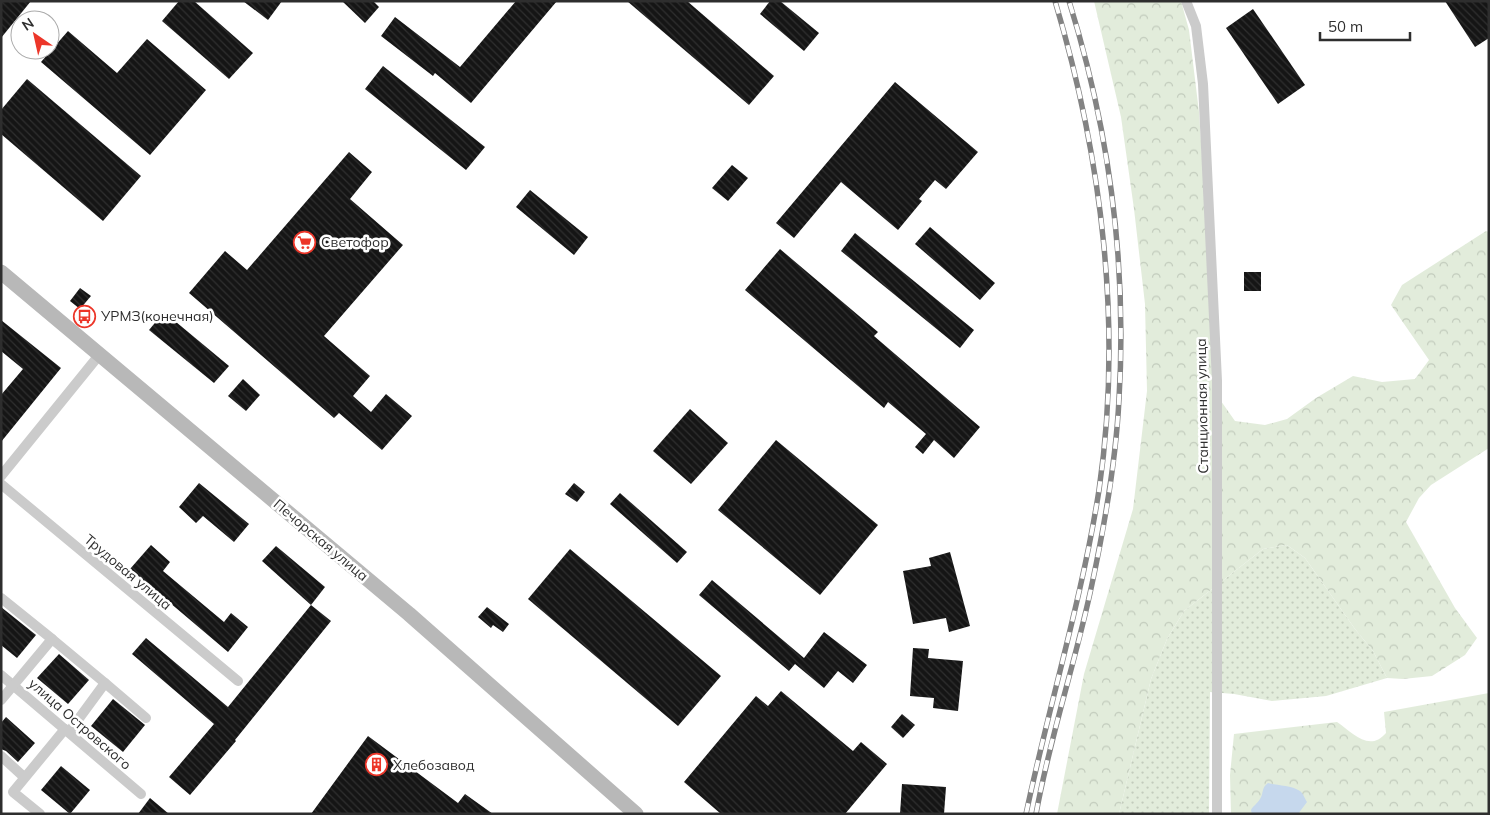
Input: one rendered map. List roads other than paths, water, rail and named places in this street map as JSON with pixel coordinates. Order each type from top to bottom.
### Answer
[{"type":"street","name":"Станционная улица","points":[[1186,1],[1196,26],[1203,84],[1217,381],[1217,814]]},
{"type":"street","name":"Печорская улица","points":[[1,272],[409,614],[636,814]]},
{"type":"street","points":[[1,476],[100,354]]},
{"type":"street","name":"Трудовая улица","points":[[1,484],[238,681]]},
{"type":"street","points":[[1,598],[146,718]]},
{"type":"street","points":[[1,700],[52,639]]},
{"type":"street","name":"улица Островского","points":[[1,675],[141,794]]},
{"type":"street","points":[[40,814],[13,792],[105,683]]},
{"type":"street","points":[[1,756],[24,777]]},
{"type":"water","points":[[1268,783],[1296,789],[1302,793],[1307,802],[1298,814],[1252,814],[1251,810],[1260,799],[1264,787]]},
{"type":"railway","points":[[1026,814],[1092,531],[1106,429],[1109,367],[1104,243],[1096,182],[1085,121],[1055,1]]},
{"type":"railway","points":[[1036,814],[1048,756],[1086,613],[1097,561],[1113,469],[1119,399],[1121,349],[1120,298],[1112,198],[1095,98],[1069,1]]},
{"type":"place","name":"Светофор","points":[[305,242]]},
{"type":"place","name":"УРМЗ(конечная)","points":[[85,316]]},
{"type":"place","name":"Хлебозавод","points":[[377,765]]}]
